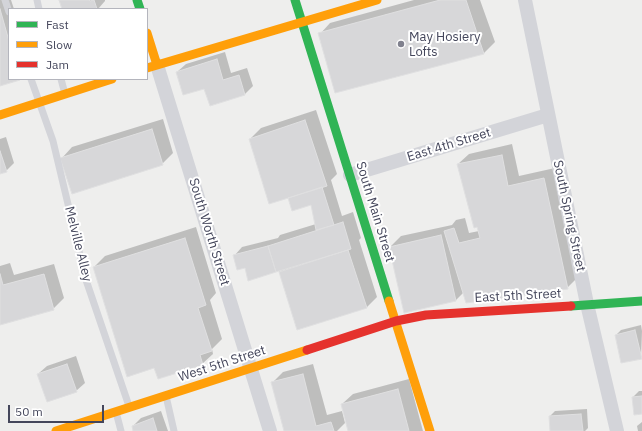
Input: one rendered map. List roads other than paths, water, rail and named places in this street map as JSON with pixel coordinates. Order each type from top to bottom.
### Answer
[{"type":"street","name":"South Main Street","points":[[295,0],[430,431]]},
{"type":"street","points":[[152,66],[377,0]]},
{"type":"street","name":"South Spring Street","points":[[524,0],[588,304],[617,431]]},
{"type":"street","name":"South Worth Street","points":[[148,40],[152,66],[270,431]]},
{"type":"street","points":[[0,115],[109,80]]},
{"type":"street","name":"East 4th Street","points":[[350,175],[548,115]]},
{"type":"street","name":"East 5th Street","points":[[396,321],[426,315],[642,301]]},
{"type":"street","name":"West 5th Street","points":[[56,431],[396,321]]},
{"type":"lane","name":"Melville Alley","points":[[31,80],[54,141],[86,280],[130,408]]},
{"type":"lane","points":[[61,80],[66,94]]},
{"type":"lane","points":[[166,395],[174,431]]},
{"type":"lane","points":[[116,412],[121,431]]},
{"type":"place","name":"May Hosiery Lofts","points":[[401,44]]}]
